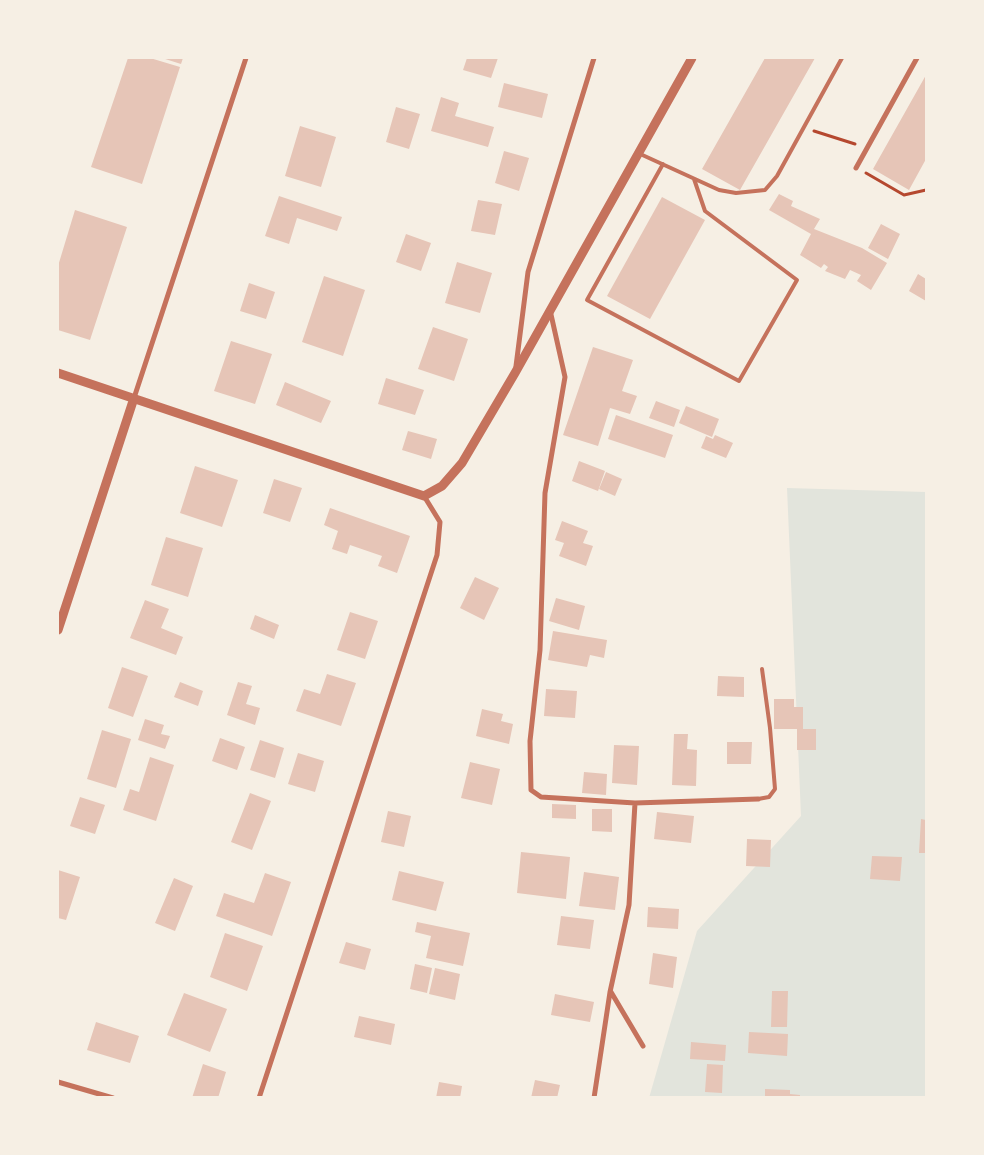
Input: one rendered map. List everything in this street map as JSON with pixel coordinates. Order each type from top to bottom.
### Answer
[{"type":"street","points":[[58,630],[246,58]]},
{"type":"street","points":[[515,373],[528,272],[594,58]]},
{"type":"street","points":[[424,496],[442,486],[462,463],[515,373],[692,58]]},
{"type":"street","points":[[856,168],[918,58]]},
{"type":"street","points":[[550,310],[565,377],[545,493],[540,650],[530,741],[531,790],[541,797],[635,803],[758,799]]},
{"type":"street","points":[[58,373],[424,496],[440,522],[437,556],[259,1098]]},
{"type":"street","points":[[594,1098],[610,992],[629,904],[635,803]]},
{"type":"street","points":[[610,992],[643,1046]]},
{"type":"street","points":[[58,1082],[113,1098]]},
{"type":"lane","points":[[638,153],[719,190],[736,193],[765,190],[777,176],[842,58]]},
{"type":"lane","points":[[663,164],[587,300],[739,381],[797,280],[705,211],[694,179]]},
{"type":"lane","points":[[758,799],[768,798],[775,789],[770,728],[762,670]]},
{"type":"path","points":[[804,128],[867,148]]},
{"type":"path","points":[[856,168],[904,194],[926,190]]},
{"type":"shaded area","points":[[787,488],[926,492],[926,1097],[649,1098],[697,931],[801,816]]},
{"type":"building","points":[[128,58],[150,58],[180,67],[142,184],[91,167]]},
{"type":"building","points":[[162,58],[183,58],[181,64]]},
{"type":"building","points":[[467,58],[498,58],[491,78],[463,70]]},
{"type":"building","points":[[765,58],[815,58],[740,190],[702,169]]},
{"type":"building","points":[[926,75],[926,159],[909,190],[873,169]]},
{"type":"building","points":[[504,83],[548,94],[542,118],[498,107]]},
{"type":"building","points":[[441,97],[459,103],[455,116],[494,127],[488,147],[431,131]]},
{"type":"building","points":[[396,107],[420,114],[409,149],[386,142]]},
{"type":"building","points":[[300,126],[336,137],[321,187],[285,176]]},
{"type":"building","points":[[504,151],[529,158],[519,191],[495,183]]},
{"type":"building","points":[[779,194],[793,201],[791,206],[820,219],[814,229],[862,248],[887,263],[871,290],[857,281],[861,275],[850,270],[845,279],[825,271],[828,267],[824,264],[821,268],[800,255],[811,234],[769,210]]},
{"type":"building","points":[[279,196],[342,217],[337,231],[297,218],[289,244],[265,236]]},
{"type":"building","points":[[662,197],[705,220],[650,319],[607,296]]},
{"type":"building","points":[[478,200],[502,204],[495,235],[471,231]]},
{"type":"building","points":[[75,210],[127,227],[90,340],[58,330],[58,266]]},
{"type":"building","points":[[881,224],[900,234],[888,259],[868,248]]},
{"type":"building","points":[[406,234],[431,243],[421,271],[396,262]]},
{"type":"building","points":[[457,262],[492,273],[480,313],[445,303]]},
{"type":"building","points":[[918,274],[926,279],[926,301],[909,291]]},
{"type":"building","points":[[324,276],[365,290],[343,356],[302,342]]},
{"type":"building","points":[[249,283],[275,292],[266,319],[240,311]]},
{"type":"building","points":[[433,327],[468,339],[454,381],[418,369]]},
{"type":"building","points":[[231,341],[272,354],[255,404],[214,391]]},
{"type":"building","points":[[593,347],[633,360],[622,391],[637,396],[630,414],[610,408],[598,446],[563,435]]},
{"type":"building","points":[[386,378],[424,390],[415,415],[378,404]]},
{"type":"building","points":[[285,382],[331,401],[321,423],[276,405]]},
{"type":"building","points":[[656,401],[680,410],[674,427],[649,418]]},
{"type":"building","points":[[686,406],[719,419],[712,437],[679,423]]},
{"type":"building","points":[[616,415],[673,435],[665,458],[608,439]]},
{"type":"building","points":[[408,431],[437,439],[431,459],[402,450]]},
{"type":"building","points":[[715,435],[733,443],[726,458],[701,448],[706,436],[713,439]]},
{"type":"building","points":[[579,461],[605,471],[598,491],[572,481]]},
{"type":"building","points":[[195,466],[238,480],[222,527],[180,513]]},
{"type":"building","points":[[606,472],[622,479],[615,496],[599,489]]},
{"type":"building","points":[[274,479],[302,488],[290,522],[263,513]]},
{"type":"building","points":[[330,508],[410,536],[397,573],[378,566],[382,556],[350,545],[347,554],[332,549],[338,531],[324,525]]},
{"type":"building","points":[[562,521],[588,531],[583,543],[593,546],[586,566],[559,556],[564,543],[555,540]]},
{"type":"building","points":[[166,537],[203,548],[188,597],[151,585]]},
{"type":"building","points":[[475,577],[499,588],[484,620],[460,608]]},
{"type":"building","points":[[556,598],[585,606],[579,630],[549,621]]},
{"type":"building","points":[[145,600],[169,609],[161,628],[183,637],[176,655],[130,638]]},
{"type":"building","points":[[350,612],[378,621],[365,659],[337,650]]},
{"type":"building","points":[[255,615],[279,625],[274,639],[250,629]]},
{"type":"building","points":[[553,631],[607,640],[604,658],[590,655],[587,667],[548,660]]},
{"type":"building","points":[[122,667],[148,676],[133,717],[108,708]]},
{"type":"building","points":[[327,674],[356,683],[341,726],[296,711],[304,689],[320,694]]},
{"type":"building","points":[[718,676],[744,677],[744,697],[717,696]]},
{"type":"building","points":[[180,682],[203,691],[198,706],[174,697]]},
{"type":"building","points":[[238,682],[252,686],[246,704],[260,708],[255,725],[227,715]]},
{"type":"building","points":[[546,689],[577,691],[575,718],[544,716]]},
{"type":"building","points":[[774,699],[794,699],[794,707],[803,707],[803,729],[816,729],[816,750],[797,750],[797,729],[774,729]]},
{"type":"building","points":[[482,709],[503,714],[501,721],[513,724],[509,744],[476,736]]},
{"type":"building","points":[[145,719],[164,725],[161,734],[170,736],[165,749],[138,740]]},
{"type":"building","points":[[102,730],[131,739],[116,788],[87,779]]},
{"type":"building","points":[[674,734],[688,734],[687,749],[697,750],[696,786],[672,785]]},
{"type":"building","points":[[220,738],[245,747],[237,770],[212,761]]},
{"type":"building","points":[[260,740],[284,748],[275,778],[250,770]]},
{"type":"building","points":[[727,742],[752,742],[751,764],[727,764]]},
{"type":"building","points":[[614,745],[639,746],[637,785],[612,783]]},
{"type":"building","points":[[298,753],[324,761],[315,792],[288,784]]},
{"type":"building","points":[[150,757],[174,765],[156,821],[123,810],[130,789],[139,792]]},
{"type":"building","points":[[470,762],[500,769],[492,805],[461,798]]},
{"type":"building","points":[[584,772],[607,774],[606,795],[582,793]]},
{"type":"building","points":[[250,793],[271,801],[252,850],[231,842]]},
{"type":"building","points":[[80,797],[105,805],[95,834],[70,826]]},
{"type":"building","points":[[552,804],[576,805],[576,819],[552,818]]},
{"type":"building","points":[[592,809],[612,809],[612,832],[592,831]]},
{"type":"building","points":[[388,811],[411,816],[404,847],[381,842]]},
{"type":"building","points":[[657,812],[694,816],[691,843],[654,839]]},
{"type":"building","points":[[921,819],[926,820],[926,853],[919,853]]},
{"type":"building","points":[[747,839],[771,840],[770,867],[746,866]]},
{"type":"building","points":[[521,852],[570,857],[566,899],[517,893]]},
{"type":"building","points":[[872,856],[902,857],[900,881],[870,879]]},
{"type":"building","points":[[58,870],[80,877],[66,920],[58,918]]},
{"type":"building","points":[[399,871],[444,882],[436,911],[392,900]]},
{"type":"building","points":[[584,872],[619,877],[615,910],[579,906]]},
{"type":"building","points":[[265,873],[291,882],[272,936],[216,916],[224,893],[254,903]]},
{"type":"building","points":[[174,878],[193,886],[175,931],[155,923]]},
{"type":"building","points":[[648,907],[679,909],[678,929],[647,927]]},
{"type":"building","points":[[561,916],[594,920],[590,949],[557,945]]},
{"type":"building","points":[[417,922],[470,933],[463,966],[426,958],[431,936],[415,932]]},
{"type":"building","points":[[225,933],[263,946],[247,991],[210,977]]},
{"type":"building","points":[[346,942],[371,949],[365,970],[339,963]]},
{"type":"building","points":[[653,953],[677,957],[673,988],[649,984]]},
{"type":"building","points":[[415,964],[432,968],[427,993],[410,989]]},
{"type":"building","points":[[435,968],[460,974],[455,1000],[429,994]]},
{"type":"building","points":[[772,991],[788,991],[787,1027],[771,1027]]},
{"type":"building","points":[[184,993],[227,1009],[210,1052],[167,1035]]},
{"type":"building","points":[[555,994],[594,1002],[590,1022],[551,1015]]},
{"type":"building","points":[[359,1016],[395,1024],[391,1045],[354,1037]]},
{"type":"building","points":[[96,1022],[139,1036],[130,1063],[87,1050]]},
{"type":"building","points":[[749,1032],[788,1034],[787,1056],[748,1053]]},
{"type":"building","points":[[691,1042],[726,1045],[725,1061],[690,1059]]},
{"type":"building","points":[[203,1064],[226,1072],[218,1098],[192,1098]]},
{"type":"building","points":[[707,1064],[723,1065],[722,1093],[705,1092]]},
{"type":"building","points":[[535,1080],[560,1085],[557,1098],[531,1098]]},
{"type":"building","points":[[439,1082],[462,1086],[460,1098],[436,1098]]},
{"type":"building","points":[[765,1089],[790,1090],[790,1094],[800,1095],[800,1098],[765,1098]]}]
